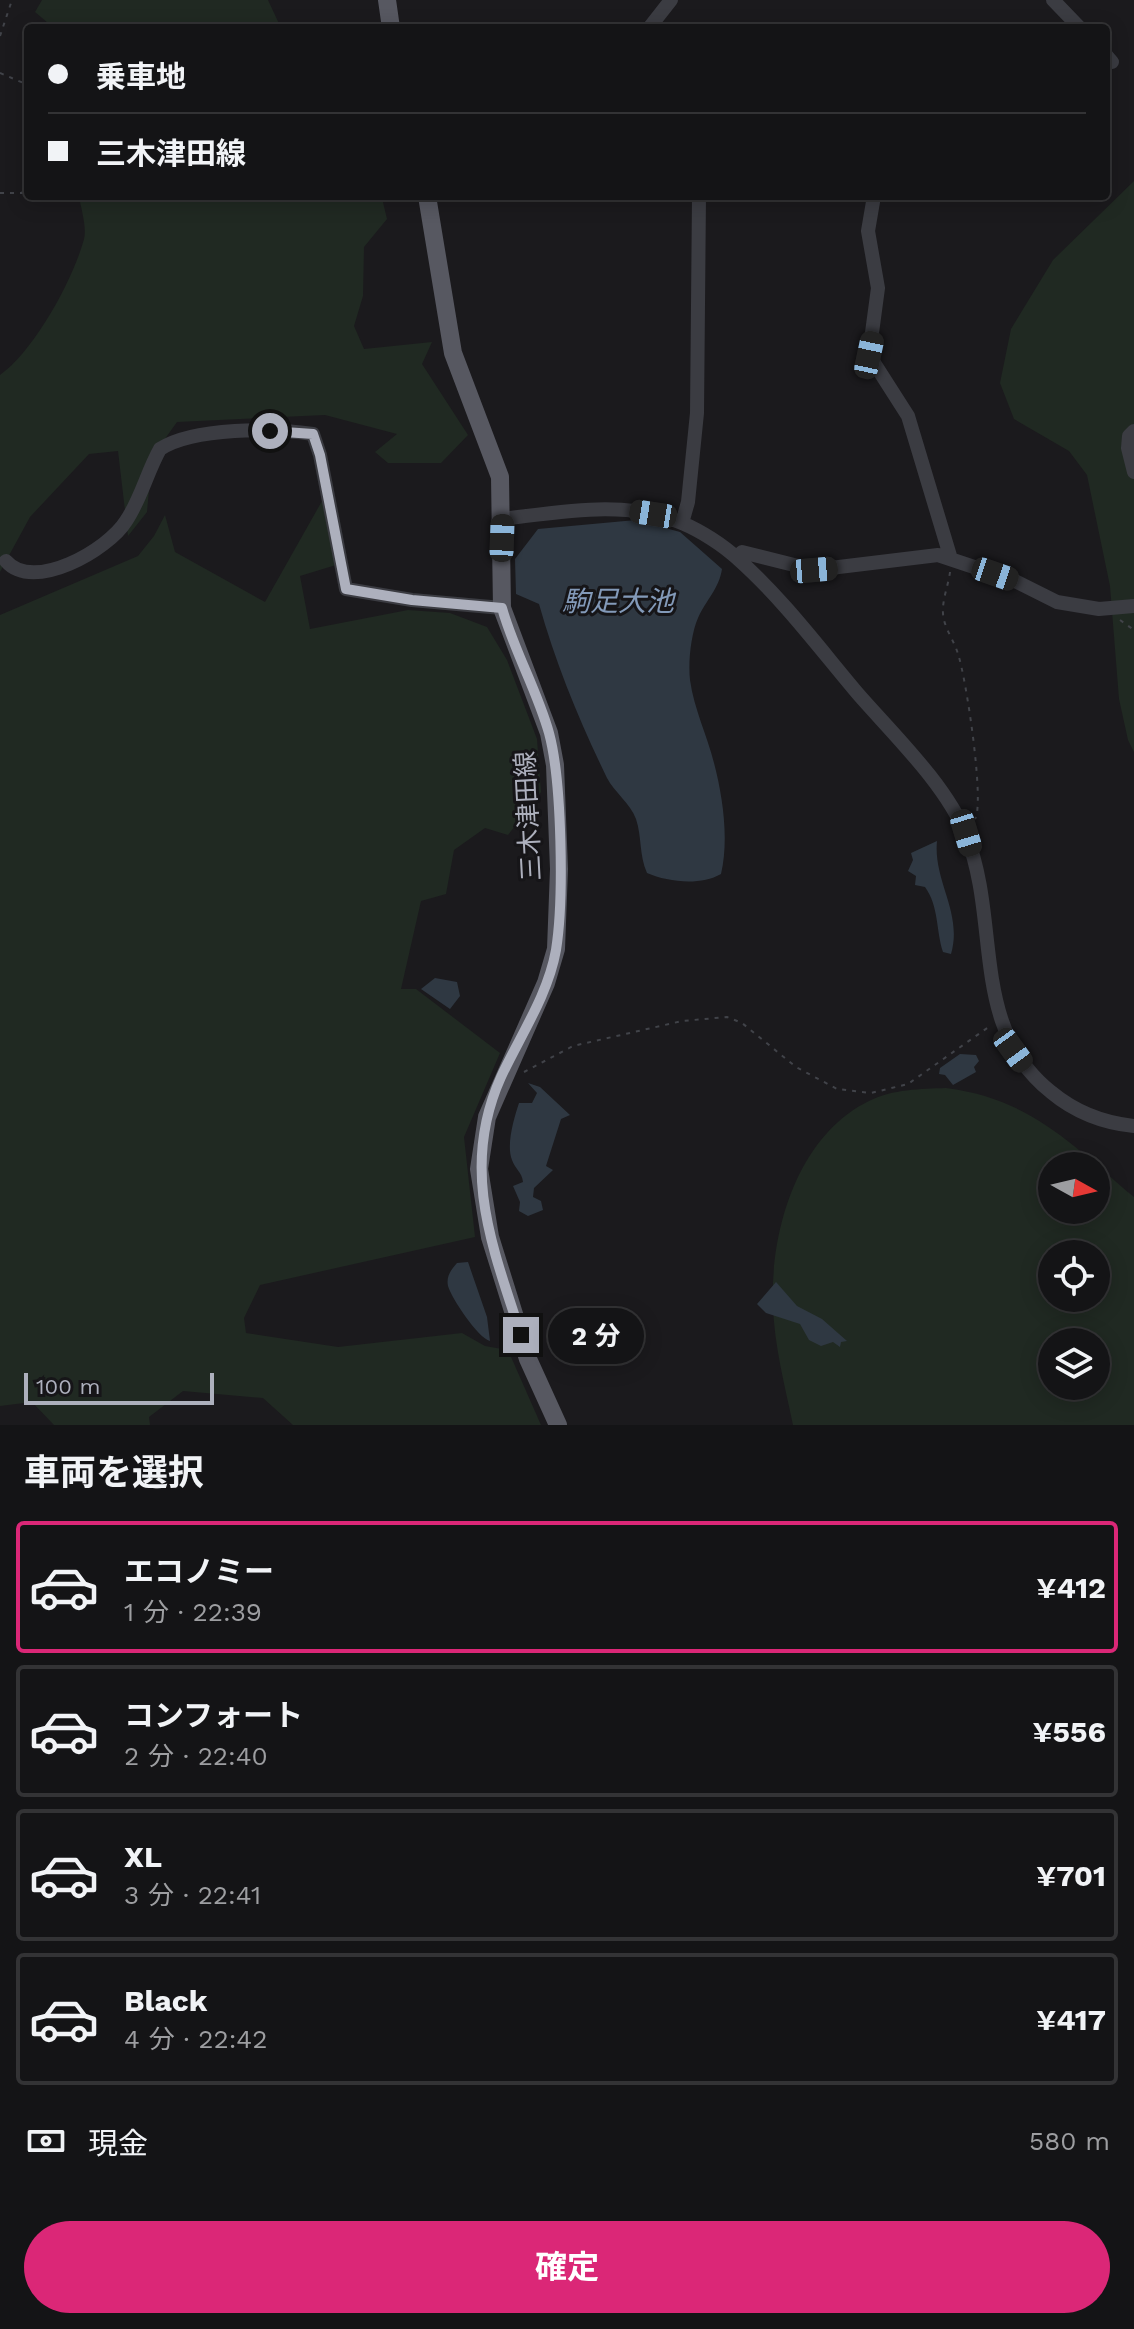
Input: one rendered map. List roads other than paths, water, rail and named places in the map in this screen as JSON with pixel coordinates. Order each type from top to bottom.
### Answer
[{"type":"main road","points":[[387,0],[390,24]]},
{"type":"main road","name":"三木津田線","points":[[428,200],[453,353],[500,477],[502,608],[549,733],[555,765],[559,869],[556,949],[546,983],[487,1117],[479,1169],[490,1237],[528,1359],[558,1425]]},
{"type":"street","points":[[652,24],[671,0]]},
{"type":"street","points":[[1053,0],[1076,24]]},
{"type":"street","points":[[682,523],[688,502],[697,413],[699,200]]},
{"type":"street","points":[[873,200],[868,231],[878,288],[869,355],[908,416],[951,559]]},
{"type":"street","points":[[6,561],[15,572],[31,575],[53,570],[116,535],[126,522],[160,449],[171,442],[193,436],[293,431],[313,434],[320,455],[346,589],[412,600],[502,608]]},
{"type":"street","points":[[1134,431],[1129,436],[1128,448],[1134,472]]},
{"type":"street","points":[[502,519],[582,510],[625,510],[682,523],[737,558],[775,596],[915,760],[966,833],[976,870],[989,975],[998,1016],[1013,1050],[1042,1085],[1086,1114],[1114,1124],[1134,1126]]},
{"type":"street","points":[[737,558],[742,552],[757,553],[814,570],[938,555],[1013,580],[1057,602],[1099,609],[1134,606]]},
{"type":"water","name":"駒足大池","points":[[636,520],[680,532],[722,569],[696,625],[689,673],[714,763],[724,818],[725,847],[721,874],[704,880],[664,879],[647,873],[636,819],[607,778],[587,736],[539,604],[516,594],[515,559],[538,529]]},
{"type":"water","points":[[937,841],[939,870],[953,925],[951,954],[943,952],[930,894],[925,887],[915,885],[916,876],[908,871],[913,860],[911,853]]},
{"type":"water","points":[[435,978],[457,982],[460,996],[450,1009],[421,989]]},
{"type":"water","points":[[960,1054],[976,1055],[979,1061],[974,1067],[976,1072],[953,1085],[945,1075],[939,1074],[940,1068]]},
{"type":"water","points":[[528,1083],[540,1087],[570,1115],[561,1119],[546,1166],[553,1170],[534,1188],[533,1197],[541,1201],[543,1210],[528,1216],[519,1211],[520,1202],[513,1186],[523,1182],[510,1154],[510,1139],[519,1103],[532,1103],[537,1093]]},
{"type":"water","points":[[468,1262],[487,1317],[490,1341],[466,1317],[448,1286],[448,1276],[457,1263]]},
{"type":"water","points":[[776,1282],[797,1306],[822,1319],[847,1341],[841,1342],[840,1347],[833,1342],[821,1346],[809,1340],[800,1324],[766,1313],[757,1304]]}]
